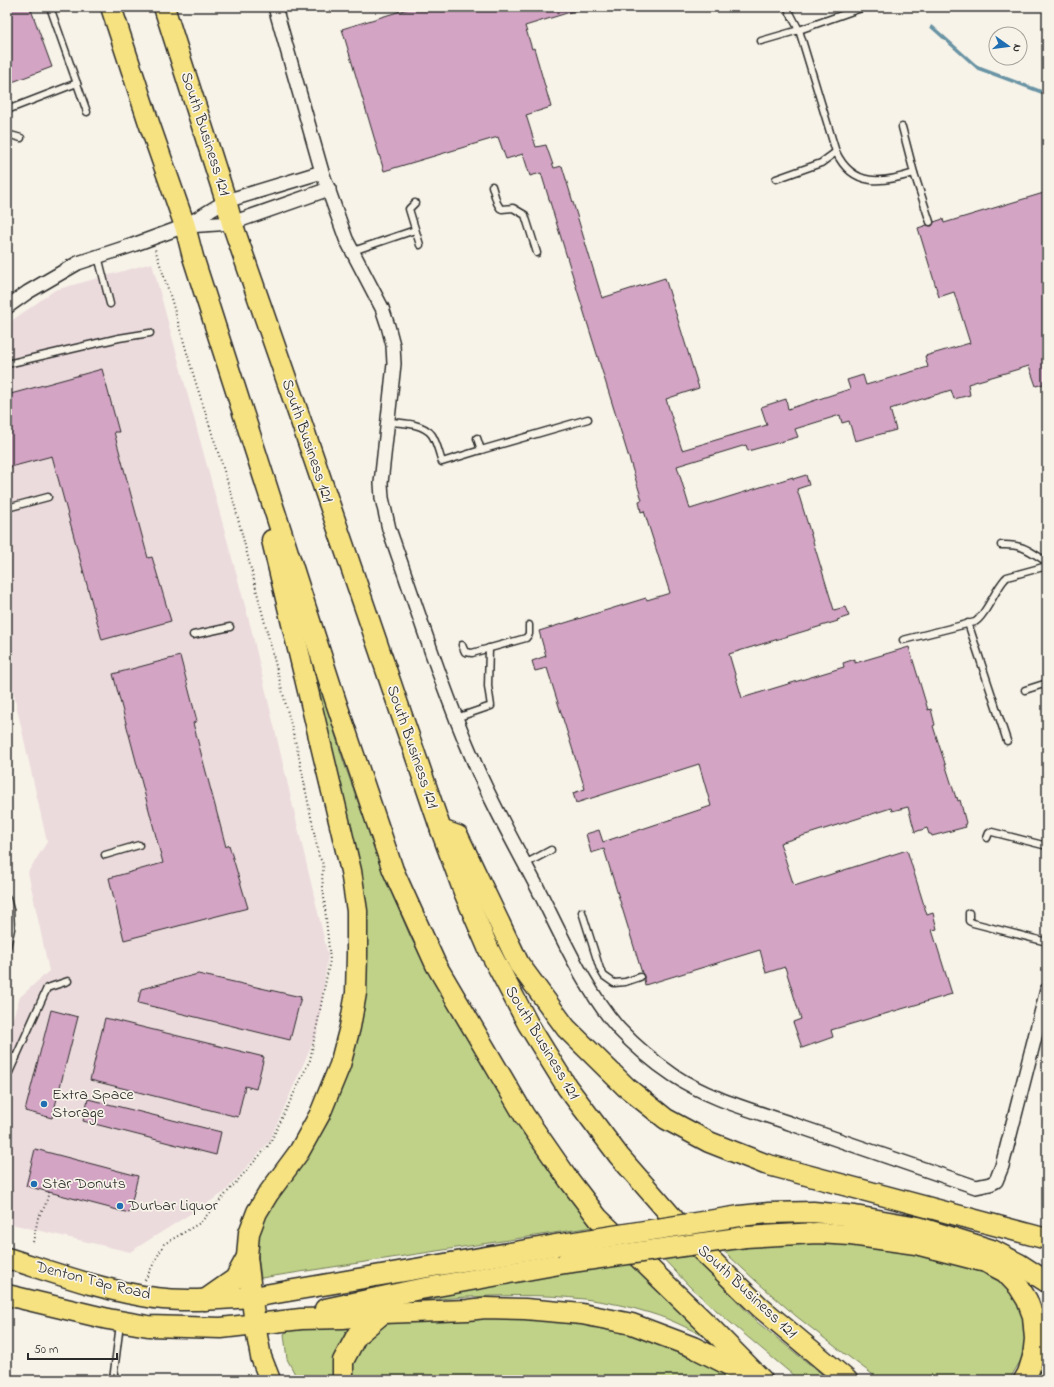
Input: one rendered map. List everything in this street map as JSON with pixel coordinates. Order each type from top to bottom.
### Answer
[{"type":"main road","points":[[111,7],[185,226],[336,702],[394,870],[436,965],[524,1115],[569,1180],[598,1218],[762,1380]]},
{"type":"main road","name":"South Business 121","points":[[164,7],[232,223],[441,830],[464,892],[489,950],[528,1024],[567,1087],[619,1156],[700,1249],[760,1308],[847,1380]]},
{"type":"main road","points":[[238,395],[237,408],[248,441],[351,871],[357,911],[356,993],[350,1027],[340,1065],[320,1114],[299,1152],[268,1194],[257,1212],[249,1233],[247,1257],[253,1297],[255,1325],[261,1357],[268,1376]]},
{"type":"main road","points":[[441,830],[458,836],[519,964],[566,1028],[626,1087],[666,1119],[709,1142],[765,1164],[1047,1239]]},
{"type":"main road","points":[[868,1192],[874,1199],[882,1204],[953,1221],[996,1237],[1021,1249],[1043,1268],[1047,1275]]},
{"type":"main road","name":"Denton Tap Road","points":[[7,1258],[121,1292],[155,1298],[205,1300],[253,1297],[556,1245],[740,1216],[770,1213],[813,1212],[855,1216],[918,1227],[992,1250],[1020,1264],[1047,1282]]},
{"type":"main road","points":[[301,1319],[325,1308],[415,1290],[565,1264],[746,1237],[817,1233],[851,1235],[916,1244],[986,1262],[1005,1272],[1019,1287],[1027,1300],[1032,1316],[1035,1339],[1033,1357],[1024,1380]]},
{"type":"main road","points":[[205,1300],[235,1280],[247,1257]]},
{"type":"main road","name":"Denton Tap Road","points":[[7,1295],[121,1322],[148,1326],[226,1328],[301,1319]]},
{"type":"main road","points":[[301,1319],[343,1318],[486,1308],[525,1309],[582,1314],[632,1324],[693,1347],[758,1380]]},
{"type":"main road","points":[[343,1380],[343,1361],[357,1335],[383,1314]]},
{"type":"main road","points":[[226,1328],[241,1338],[250,1347],[268,1376]]},
{"type":"street","points":[[275,7],[322,172],[346,239],[382,308],[393,345],[394,364],[381,483],[389,529],[456,718],[488,792],[580,970],[600,1004],[619,1029],[644,1054],[673,1075],[723,1100],[976,1187],[996,1181],[999,1175],[1047,990]]},
{"type":"street","points":[[7,307],[28,292],[78,263],[152,239],[185,226],[226,201],[322,172]]},
{"type":"street","points":[[185,226],[232,223],[328,189]]},
{"type":"lane","points":[[50,7],[87,112]]},
{"type":"lane","points":[[786,7],[799,30],[836,152],[841,162],[850,171],[861,178],[873,181],[890,180],[914,173]]},
{"type":"lane","points":[[761,41],[799,30],[864,7]]},
{"type":"lane","points":[[7,110],[77,83]]},
{"type":"lane","points":[[902,127],[914,173],[930,222]]},
{"type":"lane","points":[[7,134],[22,138]]},
{"type":"lane","points":[[776,179],[821,163],[836,152]]},
{"type":"lane","points":[[492,186],[496,203],[500,208],[513,208],[525,216],[537,253]]},
{"type":"lane","points":[[415,203],[409,209],[420,246]]},
{"type":"lane","points":[[353,251],[415,230]]},
{"type":"lane","points":[[98,256],[110,304]]},
{"type":"lane","points":[[7,364],[119,338],[150,333]]},
{"type":"lane","points":[[388,422],[416,425],[426,430],[432,435],[442,462],[588,419]]},
{"type":"lane","points":[[477,438],[481,450]]},
{"type":"lane","points":[[7,508],[48,497]]},
{"type":"lane","points":[[1001,545],[1013,544],[1020,546],[1032,551],[1047,562]]},
{"type":"lane","points":[[903,640],[968,624],[978,620],[1007,577],[1047,566]]},
{"type":"lane","points":[[968,624],[1007,741]]},
{"type":"lane","points":[[462,644],[465,652],[468,653],[489,648],[526,638],[529,634],[529,626]]},
{"type":"lane","points":[[193,635],[230,627]]},
{"type":"lane","points":[[456,718],[491,706],[488,686],[489,648]]},
{"type":"lane","points":[[1025,690],[1047,684]]},
{"type":"lane","points":[[987,838],[989,833],[992,832],[1047,846]]},
{"type":"lane","points":[[105,855],[139,845]]},
{"type":"lane","points":[[525,864],[551,850]]},
{"type":"lane","points":[[7,898],[11,929],[7,947]]},
{"type":"lane","points":[[582,912],[595,956],[604,976],[614,983],[625,982],[640,977]]},
{"type":"lane","points":[[968,913],[969,921],[973,923],[1047,942]]},
{"type":"lane","points":[[7,1077],[47,988],[68,981]]},
{"type":"lane","points":[[7,1055],[16,1058]]},
{"type":"lane","points":[[113,1380],[121,1322]]},
{"type":"path","points":[[145,1280],[164,1244],[200,1223],[269,1145],[310,1060],[330,960],[322,876],[324,863],[319,857],[298,752],[285,699],[224,467],[195,380],[152,239]]},
{"type":"path","points":[[32,1242],[38,1218],[45,1206],[49,1192]]},
{"type":"shaded area","points":[[152,263],[251,628],[328,955],[318,1031],[269,1142],[225,1192],[130,1252],[7,1223],[7,1035],[20,997],[49,971],[28,872],[47,842],[7,664],[7,324],[55,290]]},
{"type":"green space","points":[[302,628],[344,763],[385,877],[411,938],[455,1019],[509,1110],[593,1227],[261,1278],[256,1239],[260,1221],[299,1161],[360,987]]},
{"type":"green space","points":[[810,1235],[987,1266],[1015,1293],[1027,1330],[1021,1360],[1009,1380],[880,1380],[796,1316],[715,1243]]},
{"type":"green space","points":[[685,1250],[707,1270],[757,1322],[829,1380],[799,1380],[690,1287],[659,1254]]},
{"type":"green space","points":[[627,1259],[717,1343],[668,1319],[618,1305],[586,1299],[553,1296],[488,1296],[389,1302]]},
{"type":"green space","points":[[1037,1304],[1040,1304],[1047,1320],[1047,1380],[1029,1380]]},
{"type":"green space","points":[[522,1315],[641,1332],[737,1380],[351,1380],[353,1355],[358,1344],[380,1325],[409,1321]]},
{"type":"green space","points":[[348,1325],[349,1329],[341,1341],[337,1353],[335,1380],[298,1380],[287,1359],[284,1334],[288,1331]]},
{"type":"building","points":[[7,7],[30,7],[52,67],[7,84]]},
{"type":"building","points":[[414,7],[580,7],[580,9],[525,26],[532,49],[534,48],[551,107],[526,115],[536,147],[546,145],[554,168],[562,166],[602,298],[665,278],[699,388],[666,399],[682,450],[767,425],[761,407],[786,399],[788,409],[850,389],[847,380],[863,375],[866,385],[928,367],[925,356],[970,343],[954,292],[939,297],[918,228],[927,225],[932,226],[934,222],[943,219],[944,223],[1047,192],[1047,383],[1036,386],[1029,366],[968,384],[970,395],[954,399],[951,390],[890,409],[896,430],[855,441],[849,421],[842,423],[840,415],[795,429],[798,437],[748,451],[746,445],[677,466],[690,509],[793,477],[793,479],[806,475],[809,485],[797,489],[834,610],[845,607],[849,616],[837,620],[838,621],[729,654],[742,698],[844,667],[843,663],[855,659],[855,663],[909,647],[928,710],[931,709],[935,725],[933,726],[956,798],[957,797],[958,801],[960,800],[966,827],[932,836],[929,834],[927,828],[915,832],[908,807],[892,811],[891,808],[780,843],[794,886],[907,850],[927,915],[933,913],[937,929],[932,930],[952,994],[831,1030],[833,1037],[802,1048],[793,1022],[801,1019],[785,967],[766,973],[760,950],[645,985],[644,976],[604,849],[591,853],[586,834],[599,830],[603,842],[711,806],[699,764],[576,803],[573,793],[585,789],[547,668],[535,671],[532,661],[546,656],[539,631],[646,598],[647,600],[670,593],[644,511],[641,512],[639,501],[642,500],[541,173],[530,176],[523,154],[506,159],[498,137],[384,171],[342,29]]},
{"type":"building","points":[[102,369],[119,432],[114,432],[148,558],[152,557],[171,621],[102,640],[52,456],[7,468],[7,395]]},
{"type":"building","points":[[180,656],[197,721],[193,723],[226,847],[229,845],[248,908],[124,940],[109,878],[163,863],[113,674]]},
{"type":"building","points":[[198,974],[301,997],[290,1040],[138,1003],[141,989]]},
{"type":"building","points":[[51,1010],[78,1017],[52,1118],[25,1111]]},
{"type":"building","points":[[105,1018],[264,1057],[256,1089],[245,1086],[238,1117],[90,1080]]},
{"type":"building","points":[[88,1099],[221,1132],[216,1155],[83,1121]]},
{"type":"building","points":[[35,1149],[138,1176],[129,1213],[26,1186]]},
{"type":"waterway","points":[[932,27],[978,68],[1047,94]]},
{"type":"place","name":"Extra Space Storage","points":[[44,1104]]},
{"type":"place","name":"Star Donuts","points":[[34,1184]]},
{"type":"place","name":"Durbar Liquor","points":[[120,1206]]}]
